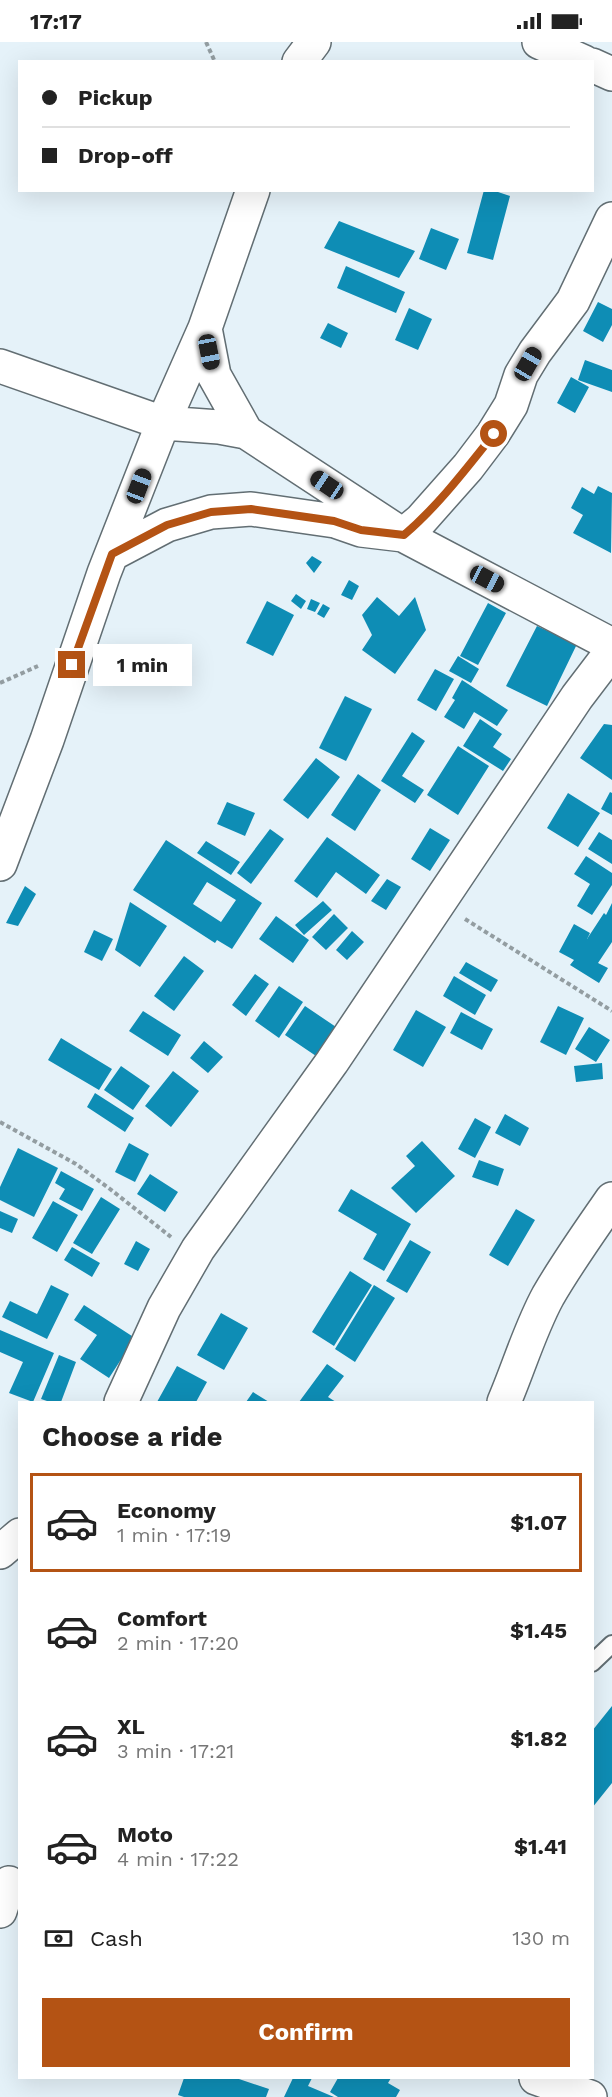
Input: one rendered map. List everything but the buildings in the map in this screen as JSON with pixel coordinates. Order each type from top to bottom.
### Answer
[{"type":"street","points":[[300,60],[314,42]]},
{"type":"street","points":[[539,42],[580,60]]},
{"type":"street","points":[[594,66],[612,74]]},
{"type":"street","points":[[0,861],[47,740],[112,554],[163,423],[205,328],[252,192]]},
{"type":"street","points":[[112,554],[167,525],[211,512],[251,509],[334,521],[361,530],[404,535],[421,520],[494,434],[511,405],[521,375],[573,301],[612,219]]},
{"type":"street","points":[[205,328],[214,375],[246,432]]},
{"type":"street","points":[[0,366],[163,423],[219,427],[246,432],[404,535],[612,645]]},
{"type":"street","points":[[121,1401],[164,1308],[194,1256],[333,1062],[577,697],[612,651]]},
{"type":"street","points":[[504,1401],[522,1361],[533,1327],[549,1296],[612,1199]]},
{"type":"street","points":[[0,1552],[18,1537]]},
{"type":"street","points":[[539,2079],[590,2097]]},
{"type":"lane","points":[[594,1661],[612,1644]]},
{"type":"path","points":[[207,42],[214,60]]},
{"type":"path","points":[[439,903],[612,1011]]},
{"type":"path","points":[[0,1122],[76,1164],[127,1201],[194,1256]]},
{"type":"route","points":[[72,665],[112,554],[167,525],[211,512],[251,509],[334,521],[361,530],[404,535],[421,520],[494,434]]}]
